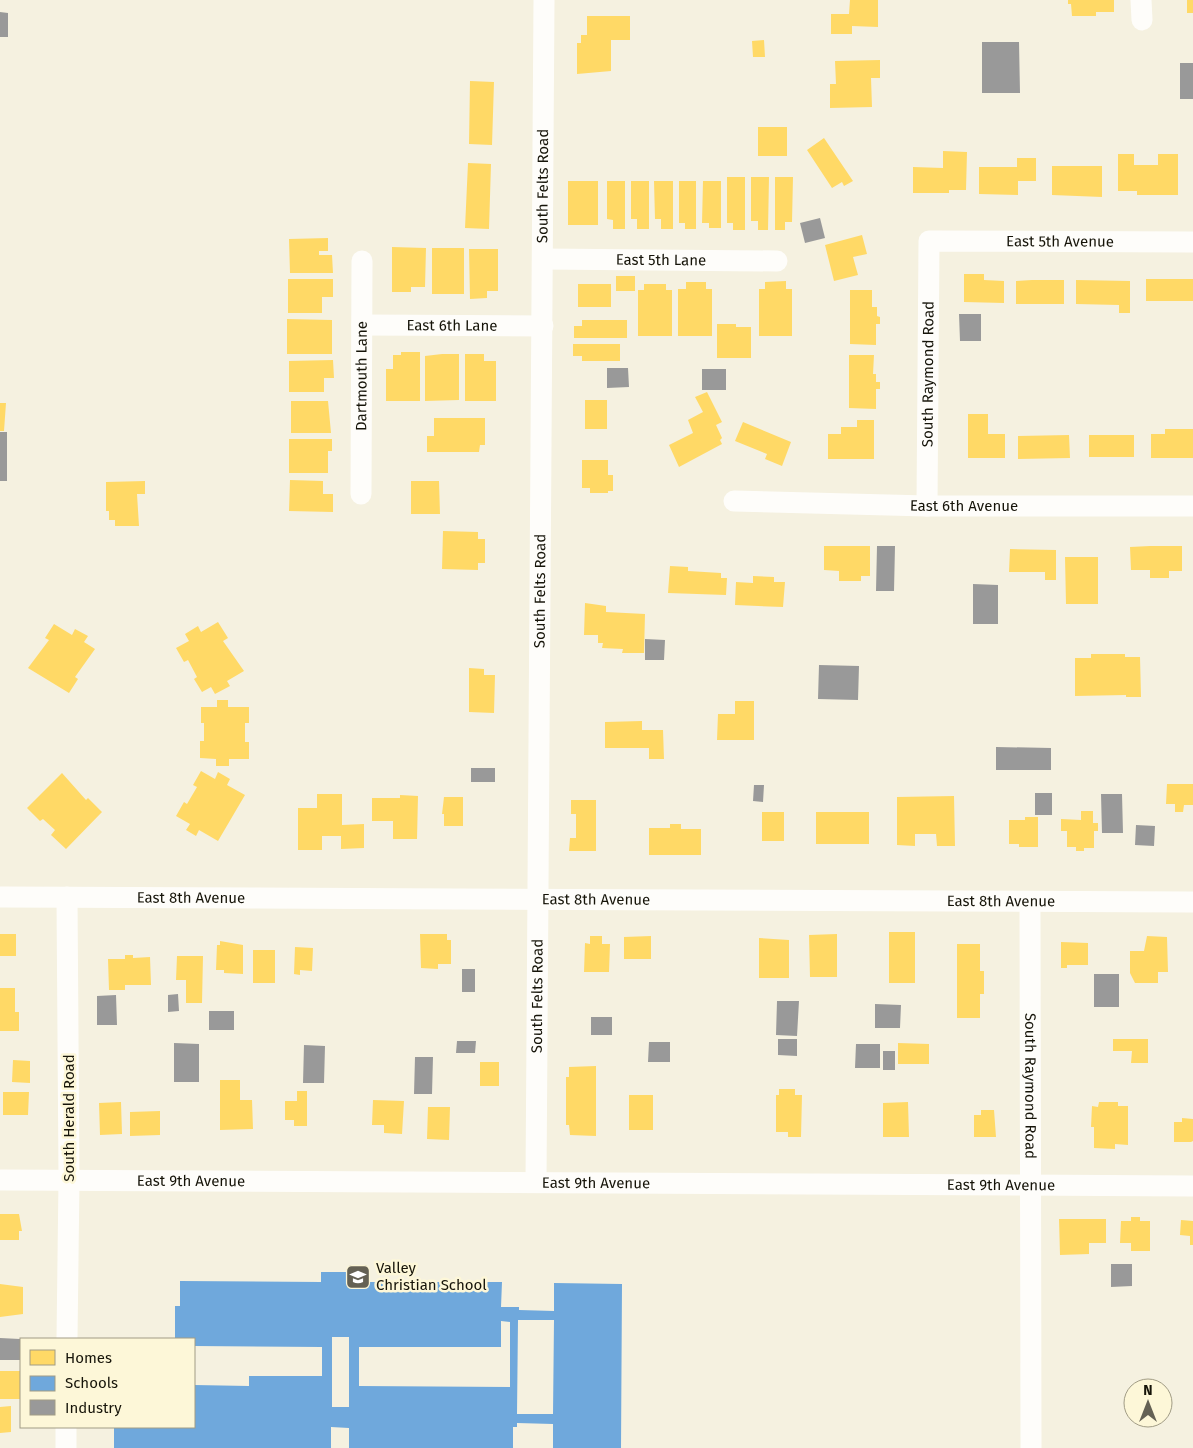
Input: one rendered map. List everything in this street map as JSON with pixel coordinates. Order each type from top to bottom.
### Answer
[{"type":"street","name":"South Felts Road","points":[[536,1182],[540,899],[544,0]]},
{"type":"street","name":"East 5th Avenue","points":[[929,241],[1193,242]]},
{"type":"street","name":"South Raymond Road","points":[[927,506],[929,241]]},
{"type":"street","name":"East 5th Lane","points":[[543,259],[777,261]]},
{"type":"street","name":"Dartmouth Lane","points":[[361,494],[362,260]]},
{"type":"street","name":"East 6th Lane","points":[[362,325],[542,326]]},
{"type":"street","name":"East 6th Avenue","points":[[734,501],[927,506],[1193,506]]},
{"type":"street","name":"East 8th Avenue","points":[[0,897],[1193,902]]},
{"type":"street","name":"South Herald Road","points":[[67,1338],[69,1179],[68,897]]},
{"type":"street","name":"South Raymond Road","points":[[1030,902],[1031,1448]]},
{"type":"street","name":"East 9th Avenue","points":[[0,1180],[1193,1186]]},
{"type":"street","points":[[66,1428],[66,1448]]},
{"type":"building: Homes","points":[[850,0],[878,0],[878,27],[852,26],[852,34],[831,34],[831,14],[849,14]]},
{"type":"building: Homes","points":[[1068,0],[1114,0],[1114,12],[1096,12],[1096,16],[1072,16],[1071,4],[1068,4]]},
{"type":"building: Homes","points":[[1187,0],[1193,0],[1193,13],[1187,13]]},
{"type":"building: Homes","points":[[587,16],[630,16],[630,40],[611,40],[611,71],[577,74],[577,43],[581,43],[581,35],[587,35]]},
{"type":"building: Homes","points":[[764,40],[765,57],[753,57],[752,41]]},
{"type":"building: Homes","points":[[880,60],[880,78],[871,78],[872,107],[830,108],[830,84],[836,84],[835,61]]},
{"type":"building: Homes","points":[[470,81],[494,82],[492,145],[469,144]]},
{"type":"building: Homes","points":[[758,127],[787,127],[787,156],[758,156]]},
{"type":"building: Homes","points":[[824,138],[853,181],[844,186],[842,182],[832,188],[807,150]]},
{"type":"building: Homes","points":[[943,151],[967,152],[966,190],[949,190],[949,193],[913,193],[913,167],[943,168]]},
{"type":"building: Homes","points":[[1118,154],[1134,154],[1134,165],[1158,165],[1158,154],[1178,154],[1178,195],[1137,195],[1137,191],[1118,191]]},
{"type":"building: Homes","points":[[1017,158],[1036,158],[1036,181],[1018,181],[1018,195],[979,194],[979,167],[1017,167]]},
{"type":"building: Homes","points":[[468,163],[491,164],[489,229],[465,228]]},
{"type":"building: Homes","points":[[1052,166],[1102,166],[1102,197],[1052,195]]},
{"type":"building: Homes","points":[[727,177],[745,177],[745,230],[733,230],[733,223],[727,223]]},
{"type":"building: Homes","points":[[751,177],[769,177],[768,230],[758,230],[758,221],[751,221]]},
{"type":"building: Homes","points":[[775,177],[793,177],[792,222],[785,222],[785,230],[775,230]]},
{"type":"building: Homes","points":[[568,181],[598,181],[598,225],[568,225]]},
{"type":"building: Homes","points":[[607,181],[625,181],[625,229],[613,229],[613,220],[607,219]]},
{"type":"building: Homes","points":[[631,181],[649,181],[649,229],[637,229],[637,219],[631,219]]},
{"type":"building: Homes","points":[[654,181],[673,181],[673,229],[661,229],[661,219],[655,219]]},
{"type":"building: Homes","points":[[679,181],[696,181],[696,229],[685,229],[685,223],[679,223]]},
{"type":"building: Homes","points":[[703,181],[721,181],[721,228],[709,228],[709,223],[702,223]]},
{"type":"building: Homes","points":[[862,235],[867,254],[853,257],[858,275],[834,281],[825,245]]},
{"type":"building: Homes","points":[[328,238],[328,251],[319,251],[319,255],[332,255],[333,273],[290,273],[289,239]]},
{"type":"building: Homes","points":[[392,247],[426,248],[425,287],[411,287],[411,292],[392,292]]},
{"type":"building: Homes","points":[[432,248],[464,248],[464,294],[432,294]]},
{"type":"building: Homes","points":[[469,249],[498,249],[498,291],[487,291],[487,298],[470,299]]},
{"type":"building: Homes","points":[[964,274],[984,274],[984,280],[1004,281],[1004,303],[964,302]]},
{"type":"building: Homes","points":[[616,276],[635,276],[635,291],[616,291]]},
{"type":"building: Homes","points":[[288,279],[333,279],[333,297],[322,297],[322,313],[288,313]]},
{"type":"building: Homes","points":[[1146,279],[1193,279],[1193,301],[1146,301]]},
{"type":"building: Homes","points":[[1064,280],[1064,304],[1016,304],[1016,281]]},
{"type":"building: Homes","points":[[1076,280],[1130,281],[1130,313],[1119,313],[1119,305],[1076,304]]},
{"type":"building: Homes","points":[[786,281],[786,289],[792,289],[792,336],[759,336],[759,289],[765,289],[765,282]]},
{"type":"building: Homes","points":[[686,282],[706,282],[706,289],[712,289],[712,336],[678,336],[678,289],[686,289]]},
{"type":"building: Homes","points":[[578,284],[611,284],[611,307],[578,307]]},
{"type":"building: Homes","points":[[644,284],[666,284],[666,290],[672,290],[672,336],[638,336],[638,290],[644,290]]},
{"type":"building: Homes","points":[[850,290],[872,290],[872,307],[877,307],[877,316],[880,317],[880,324],[876,324],[876,345],[850,344]]},
{"type":"building: Homes","points":[[287,319],[332,320],[332,354],[287,354]]},
{"type":"building: Homes","points":[[582,320],[627,320],[627,338],[574,338],[574,326],[582,326]]},
{"type":"building: Homes","points":[[717,324],[736,324],[736,327],[751,327],[751,358],[717,358]]},
{"type":"building: Homes","points":[[573,344],[620,344],[620,361],[582,361],[582,356],[573,356]]},
{"type":"building: Homes","points":[[401,352],[420,352],[420,401],[386,401],[386,369],[393,369],[393,355],[401,355]]},
{"type":"building: Homes","points":[[459,354],[459,400],[425,401],[425,356]]},
{"type":"building: Homes","points":[[465,354],[484,354],[484,361],[496,361],[496,401],[465,401]]},
{"type":"building: Homes","points":[[849,355],[874,355],[873,374],[876,374],[876,382],[880,382],[880,389],[876,389],[876,409],[849,408]]},
{"type":"building: Homes","points":[[333,360],[334,378],[324,378],[324,392],[289,392],[289,361]]},
{"type":"building: Homes","points":[[707,392],[722,422],[716,425],[722,438],[720,440],[722,444],[679,467],[669,445],[693,433],[688,420],[703,412],[695,397]]},
{"type":"building: Homes","points":[[585,400],[607,400],[607,429],[585,429]]},
{"type":"building: Homes","points":[[291,401],[328,401],[331,433],[291,433]]},
{"type":"building: Homes","points":[[0,403],[6,403],[4,431],[0,431]]},
{"type":"building: Homes","points":[[968,414],[988,414],[988,434],[1005,434],[1005,458],[968,458]]},
{"type":"building: Homes","points":[[434,418],[485,418],[485,445],[480,445],[479,452],[427,452],[427,436],[434,436]]},
{"type":"building: Homes","points":[[857,420],[874,420],[874,459],[828,459],[828,434],[841,434],[841,427],[857,427]]},
{"type":"building: Homes","points":[[743,422],[791,442],[782,466],[765,459],[767,454],[735,441]]},
{"type":"building: Homes","points":[[1165,429],[1193,429],[1193,458],[1151,458],[1151,434],[1165,434]]},
{"type":"building: Homes","points":[[1069,435],[1070,458],[1018,459],[1018,436]]},
{"type":"building: Homes","points":[[1089,435],[1134,435],[1134,457],[1089,457]]},
{"type":"building: Homes","points":[[289,439],[332,439],[332,451],[328,451],[328,473],[289,473]]},
{"type":"building: Homes","points":[[582,460],[608,460],[608,475],[613,475],[613,491],[608,491],[608,493],[590,493],[590,488],[582,488]]},
{"type":"building: Homes","points":[[290,480],[323,481],[323,494],[333,494],[333,512],[289,511]]},
{"type":"building: Homes","points":[[145,481],[145,494],[137,494],[139,526],[115,526],[115,520],[109,520],[109,511],[106,511],[106,482]]},
{"type":"building: Homes","points":[[411,481],[439,481],[440,514],[411,514]]},
{"type":"building: Homes","points":[[443,531],[478,532],[478,539],[485,539],[485,563],[478,563],[478,570],[442,569]]},
{"type":"building: Homes","points":[[824,546],[870,546],[870,576],[861,576],[861,581],[839,581],[839,571],[824,570]]},
{"type":"building: Homes","points":[[1182,546],[1182,571],[1169,571],[1169,578],[1150,578],[1150,570],[1131,570],[1130,547]]},
{"type":"building: Homes","points":[[1010,549],[1056,550],[1056,580],[1045,580],[1045,572],[1009,572]]},
{"type":"building: Homes","points":[[1065,557],[1098,557],[1098,604],[1066,604]]},
{"type":"building: Homes","points":[[670,566],[688,567],[688,571],[721,573],[721,578],[727,578],[726,595],[668,593]]},
{"type":"building: Homes","points":[[753,576],[774,577],[774,582],[785,582],[783,607],[735,605],[736,582],[753,583]]},
{"type":"building: Homes","points":[[585,603],[606,606],[606,612],[645,614],[644,653],[622,653],[623,649],[602,648],[603,643],[598,643],[598,635],[584,635]]},
{"type":"building: Homes","points":[[218,622],[228,638],[223,641],[244,671],[227,681],[230,686],[215,694],[211,687],[202,692],[194,679],[197,677],[188,660],[184,662],[176,648],[189,641],[185,634],[198,626],[201,632]]},
{"type":"building: Homes","points":[[54,624],[72,635],[75,629],[88,636],[84,642],[95,649],[75,677],[78,679],[69,693],[28,668],[49,640],[45,638]]},
{"type":"building: Homes","points":[[1091,654],[1125,654],[1125,657],[1140,657],[1141,697],[1126,697],[1126,695],[1075,696],[1075,658],[1091,658]]},
{"type":"building: Homes","points":[[469,668],[484,669],[484,675],[495,675],[494,713],[469,712]]},
{"type":"building: Homes","points":[[217,700],[228,700],[228,707],[249,707],[249,723],[245,723],[245,742],[249,742],[249,759],[229,759],[229,766],[216,766],[216,759],[200,758],[200,741],[204,741],[204,723],[201,723],[201,707],[217,707]]},
{"type":"building: Homes","points":[[735,701],[754,701],[754,740],[717,740],[718,714],[735,714]]},
{"type":"building: Homes","points":[[642,721],[642,730],[663,730],[664,759],[649,759],[649,748],[605,748],[605,722]]},
{"type":"building: Homes","points":[[201,771],[215,779],[218,772],[230,779],[227,785],[245,795],[218,841],[199,830],[196,836],[186,830],[190,824],[176,816],[184,802],[187,804],[197,787],[193,785]]},
{"type":"building: Homes","points":[[62,773],[86,800],[88,798],[102,812],[66,849],[51,835],[55,830],[43,819],[40,821],[27,808]]},
{"type":"building: Homes","points":[[1167,784],[1193,784],[1193,805],[1184,805],[1183,812],[1175,812],[1175,804],[1166,804]]},
{"type":"building: Homes","points":[[317,794],[342,794],[342,825],[364,824],[364,848],[341,849],[341,836],[322,836],[322,850],[298,850],[298,808],[317,808]]},
{"type":"building: Homes","points":[[400,795],[418,796],[417,839],[393,839],[393,821],[372,821],[372,798],[400,798]]},
{"type":"building: Homes","points":[[954,796],[955,846],[937,846],[936,834],[915,834],[915,846],[897,845],[897,797]]},
{"type":"building: Homes","points":[[444,797],[463,797],[463,826],[444,826],[444,814],[442,814]]},
{"type":"building: Homes","points":[[571,800],[596,800],[596,851],[569,851],[570,838],[576,838],[576,814],[571,814]]},
{"type":"building: Homes","points":[[1081,811],[1093,811],[1093,823],[1098,823],[1098,831],[1094,831],[1094,848],[1084,848],[1084,851],[1076,851],[1076,847],[1067,847],[1067,831],[1061,831],[1061,819],[1081,820]]},
{"type":"building: Homes","points":[[762,812],[784,812],[784,841],[762,841]]},
{"type":"building: Homes","points":[[816,812],[869,812],[869,844],[816,844]]},
{"type":"building: Homes","points":[[1025,817],[1038,817],[1038,847],[1019,847],[1019,844],[1009,844],[1009,820],[1025,820]]},
{"type":"building: Homes","points":[[670,824],[681,824],[681,829],[701,829],[701,855],[649,855],[649,828],[670,828]]},
{"type":"building: Homes","points":[[889,932],[915,932],[915,983],[889,983]]},
{"type":"building: Homes","points":[[0,934],[16,934],[16,956],[0,956]]},
{"type":"building: Homes","points":[[420,934],[447,934],[447,940],[451,940],[451,964],[438,964],[438,969],[421,968]]},
{"type":"building: Homes","points":[[837,934],[837,977],[810,977],[809,935]]},
{"type":"building: Homes","points":[[590,936],[602,936],[602,944],[610,944],[609,972],[584,972],[585,943],[590,944]]},
{"type":"building: Homes","points":[[651,936],[651,959],[624,959],[624,937]]},
{"type":"building: Homes","points":[[1147,936],[1167,937],[1168,972],[1158,972],[1158,983],[1135,983],[1130,973],[1130,951],[1144,951]]},
{"type":"building: Homes","points":[[759,938],[789,940],[789,978],[759,978]]},
{"type":"building: Homes","points":[[220,941],[243,945],[243,974],[224,973],[224,970],[216,970],[217,945],[220,945]]},
{"type":"building: Homes","points":[[1061,942],[1088,943],[1088,965],[1067,965],[1067,968],[1061,968]]},
{"type":"building: Homes","points":[[957,944],[980,944],[980,971],[984,971],[984,994],[980,994],[980,1018],[957,1018]]},
{"type":"building: Homes","points":[[295,947],[313,948],[312,971],[300,970],[300,975],[294,974]]},
{"type":"building: Homes","points":[[253,950],[275,950],[275,983],[253,983]]},
{"type":"building: Homes","points":[[125,955],[133,955],[133,958],[150,957],[151,985],[125,985],[125,990],[109,990],[108,959],[125,959]]},
{"type":"building: Homes","points":[[177,956],[203,956],[202,1003],[186,1003],[186,980],[176,980]]},
{"type":"building: Homes","points":[[0,988],[15,988],[15,1012],[19,1012],[19,1031],[0,1031]]},
{"type":"building: Homes","points":[[1113,1039],[1148,1039],[1148,1063],[1131,1063],[1132,1051],[1113,1051]]},
{"type":"building: Homes","points":[[898,1043],[929,1044],[929,1064],[898,1064]]},
{"type":"building: Homes","points":[[13,1060],[30,1061],[30,1083],[12,1082]]},
{"type":"building: Homes","points":[[480,1062],[499,1062],[499,1086],[480,1086]]},
{"type":"building: Homes","points":[[596,1066],[596,1136],[570,1135],[569,1125],[566,1125],[566,1077],[569,1077],[569,1067]]},
{"type":"building: Homes","points":[[220,1080],[240,1080],[240,1100],[252,1100],[253,1129],[220,1130]]},
{"type":"building: Homes","points":[[779,1089],[795,1089],[795,1095],[802,1095],[801,1137],[788,1137],[788,1132],[776,1132],[776,1095],[779,1095]]},
{"type":"building: Homes","points":[[297,1091],[307,1091],[307,1126],[294,1126],[294,1120],[285,1120],[285,1101],[297,1101]]},
{"type":"building: Homes","points":[[3,1092],[29,1092],[28,1115],[3,1115]]},
{"type":"building: Homes","points":[[629,1095],[653,1095],[653,1130],[629,1130]]},
{"type":"building: Homes","points":[[373,1100],[404,1101],[402,1134],[384,1133],[384,1125],[372,1125]]},
{"type":"building: Homes","points":[[121,1102],[122,1134],[100,1135],[99,1103]]},
{"type":"building: Homes","points":[[908,1102],[909,1137],[883,1137],[883,1103]]},
{"type":"building: Homes","points":[[1099,1102],[1118,1102],[1118,1106],[1128,1106],[1128,1145],[1115,1144],[1115,1149],[1094,1148],[1094,1127],[1091,1127],[1092,1106],[1098,1107]]},
{"type":"building: Homes","points":[[428,1107],[450,1107],[449,1140],[427,1139]]},
{"type":"building: Homes","points":[[981,1110],[994,1110],[996,1137],[974,1137],[974,1115],[981,1115]]},
{"type":"building: Homes","points":[[160,1111],[160,1135],[130,1136],[130,1112]]},
{"type":"building: Homes","points":[[1182,1118],[1193,1119],[1193,1141],[1191,1142],[1174,1142],[1174,1122],[1182,1122]]},
{"type":"building: Homes","points":[[0,1214],[19,1214],[22,1231],[19,1231],[19,1240],[0,1240]]},
{"type":"building: Homes","points":[[1131,1217],[1140,1217],[1140,1221],[1150,1221],[1150,1251],[1131,1251],[1131,1243],[1120,1243],[1121,1221],[1131,1221]]},
{"type":"building: Homes","points":[[1059,1219],[1106,1219],[1106,1243],[1089,1243],[1089,1254],[1060,1255]]},
{"type":"building: Homes","points":[[1181,1220],[1193,1221],[1193,1245],[1190,1245],[1190,1236],[1180,1235]]},
{"type":"building: Homes","points":[[0,1284],[23,1287],[23,1314],[0,1317]]},
{"type":"building: Homes","points":[[0,1371],[20,1371],[20,1399],[0,1399]]},
{"type":"building: Homes","points":[[11,1406],[11,1432],[0,1433],[0,1407]]},
{"type":"building: Schools","points":[[321,1272],[360,1272],[360,1282],[502,1282],[501,1307],[519,1307],[519,1310],[554,1311],[554,1283],[622,1284],[621,1448],[553,1448],[553,1424],[517,1423],[517,1427],[513,1427],[513,1448],[349,1448],[349,1428],[331,1427],[331,1448],[114,1448],[114,1428],[195,1428],[195,1385],[249,1386],[249,1376],[322,1376],[322,1347],[195,1346],[195,1338],[175,1338],[175,1306],[180,1306],[180,1281],[321,1282]],"holes":[[[518,1320],[554,1320],[553,1414],[517,1414]],[[501,1321],[510,1322],[510,1387],[359,1386],[359,1347],[501,1347]],[[332,1337],[349,1337],[349,1407],[332,1407]]]},
{"type":"building: Industry","points":[[0,12],[8,13],[8,37],[0,37]]},
{"type":"building: Industry","points":[[982,42],[1019,42],[1020,93],[982,93]]},
{"type":"building: Industry","points":[[1180,63],[1193,63],[1193,99],[1180,99]]},
{"type":"building: Industry","points":[[820,218],[825,238],[805,243],[800,223]]},
{"type":"building: Industry","points":[[959,314],[981,314],[981,341],[960,341]]},
{"type":"building: Industry","points":[[607,368],[628,368],[629,387],[607,388]]},
{"type":"building: Industry","points":[[702,369],[726,369],[726,390],[702,390]]},
{"type":"building: Industry","points":[[0,432],[7,432],[7,481],[0,481]]},
{"type":"building: Industry","points":[[877,546],[895,546],[894,591],[876,591]]},
{"type":"building: Industry","points":[[973,584],[998,585],[998,624],[973,624]]},
{"type":"building: Industry","points":[[645,639],[665,640],[664,660],[645,660]]},
{"type":"building: Industry","points":[[819,665],[859,666],[858,700],[818,699]]},
{"type":"building: Industry","points":[[996,747],[1051,748],[1051,770],[996,770]]},
{"type":"building: Industry","points":[[471,768],[495,768],[495,782],[471,782]]},
{"type":"building: Industry","points":[[754,785],[764,785],[763,802],[753,801]]},
{"type":"building: Industry","points":[[1035,793],[1052,793],[1052,815],[1035,815]]},
{"type":"building: Industry","points":[[1101,794],[1122,794],[1123,833],[1102,833]]},
{"type":"building: Industry","points":[[1136,825],[1155,826],[1154,846],[1135,845]]},
{"type":"building: Industry","points":[[462,969],[475,969],[475,992],[462,992]]},
{"type":"building: Industry","points":[[1094,974],[1119,974],[1119,1007],[1094,1007]]},
{"type":"building: Industry","points":[[178,994],[179,1011],[168,1012],[168,995]]},
{"type":"building: Industry","points":[[116,995],[117,1025],[97,1025],[97,996]]},
{"type":"building: Industry","points":[[777,1001],[799,1001],[797,1036],[776,1035]]},
{"type":"building: Industry","points":[[875,1004],[901,1005],[900,1028],[875,1028]]},
{"type":"building: Industry","points":[[209,1011],[234,1011],[234,1030],[209,1030]]},
{"type":"building: Industry","points":[[591,1017],[612,1017],[612,1035],[591,1035]]},
{"type":"building: Industry","points":[[778,1039],[797,1039],[797,1056],[778,1055]]},
{"type":"building: Industry","points":[[457,1041],[476,1041],[475,1053],[456,1053]]},
{"type":"building: Industry","points":[[649,1042],[670,1042],[670,1062],[648,1062]]},
{"type":"building: Industry","points":[[174,1043],[199,1044],[199,1082],[174,1082]]},
{"type":"building: Industry","points":[[856,1044],[880,1044],[880,1068],[855,1068]]},
{"type":"building: Industry","points":[[304,1045],[325,1046],[324,1083],[303,1083]]},
{"type":"building: Industry","points":[[883,1051],[895,1051],[895,1070],[883,1070]]},
{"type":"building: Industry","points":[[415,1057],[433,1057],[432,1094],[414,1094]]},
{"type":"building: Industry","points":[[1111,1264],[1132,1264],[1132,1286],[1111,1287]]},
{"type":"building: Industry","points":[[0,1338],[20,1339],[20,1360],[0,1360]]},
{"type":"place","name":"Valley Christian School","points":[[358,1277]]}]
